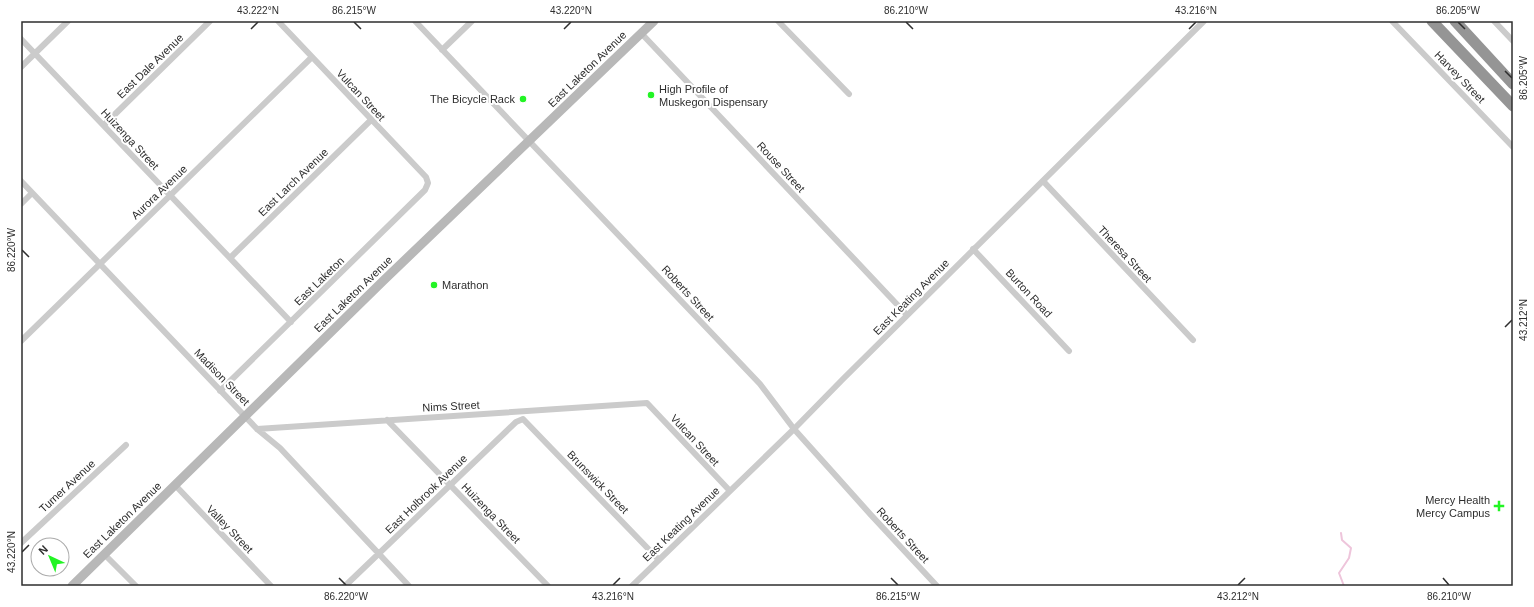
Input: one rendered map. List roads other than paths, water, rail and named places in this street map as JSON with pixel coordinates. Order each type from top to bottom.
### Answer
[{"type":"highway","points":[[1432,21],[1513,106]]},
{"type":"highway","points":[[1455,21],[1513,84]]},
{"type":"main road","name":"East Laketon Avenue","points":[[72,586],[245,416],[654,21]]},
{"type":"street","points":[[21,67],[68,21]]},
{"type":"street","name":"East Dale Avenue","points":[[104,125],[210,21]]},
{"type":"street","name":"Vulcan Street","points":[[278,21],[426,177],[428,183]]},
{"type":"street","name":"Roberts Street","points":[[415,21],[760,384],[794,429],[937,586]]},
{"type":"street","points":[[442,50],[472,21]]},
{"type":"street","points":[[778,21],[849,94]]},
{"type":"street","name":"East Keating Avenue","points":[[632,586],[794,429],[973,249],[1204,21]]},
{"type":"street","name":"Harvey Street","points":[[1392,21],[1513,147]]},
{"type":"street","points":[[1494,21],[1513,41]]},
{"type":"street","name":"Rouse Street","points":[[641,33],[907,316]]},
{"type":"street","name":"Huizenga Street","points":[[21,39],[291,322]]},
{"type":"street","name":"Aurora Avenue","points":[[21,341],[312,57]]},
{"type":"street","name":"East Larch Avenue","points":[[230,258],[371,120]]},
{"type":"street","name":"Madison Street","points":[[21,181],[220,391],[257,429],[280,448],[409,586]]},
{"type":"street","name":"Theresa Street","points":[[1043,181],[1193,340]]},
{"type":"street","name":"East Laketon","points":[[220,391],[425,190],[428,183]]},
{"type":"street","points":[[21,204],[32,193]]},
{"type":"street","name":"Burton Road","points":[[973,249],[1069,351]]},
{"type":"street","name":"Vulcan Street","points":[[646,403],[730,491]]},
{"type":"street","name":"Nims Street","points":[[257,429],[646,403]]},
{"type":"street","name":"East Holbrook Avenue","points":[[345,586],[516,422],[523,419]]},
{"type":"street","name":"Brunswick Street","points":[[523,419],[659,560]]},
{"type":"street","name":"Huizenga Street","points":[[387,420],[548,586]]},
{"type":"street","name":"Turner Avenue","points":[[21,543],[126,445]]},
{"type":"street","name":"Valley Street","points":[[175,485],[271,586]]},
{"type":"street","points":[[104,554],[136,586]]},
{"type":"waterway","points":[[1341,533],[1342,540],[1351,548],[1349,558],[1339,573],[1344,586]]},
{"type":"place","name":"High Profile of Muskegon Dispensary","points":[[651,95]]},
{"type":"place","name":"The Bicycle Rack","points":[[523,99]]},
{"type":"place","name":"Marathon","points":[[434,285]]},
{"type":"place","name":"Mercy Health Mercy Campus","points":[[1499,506]]}]
